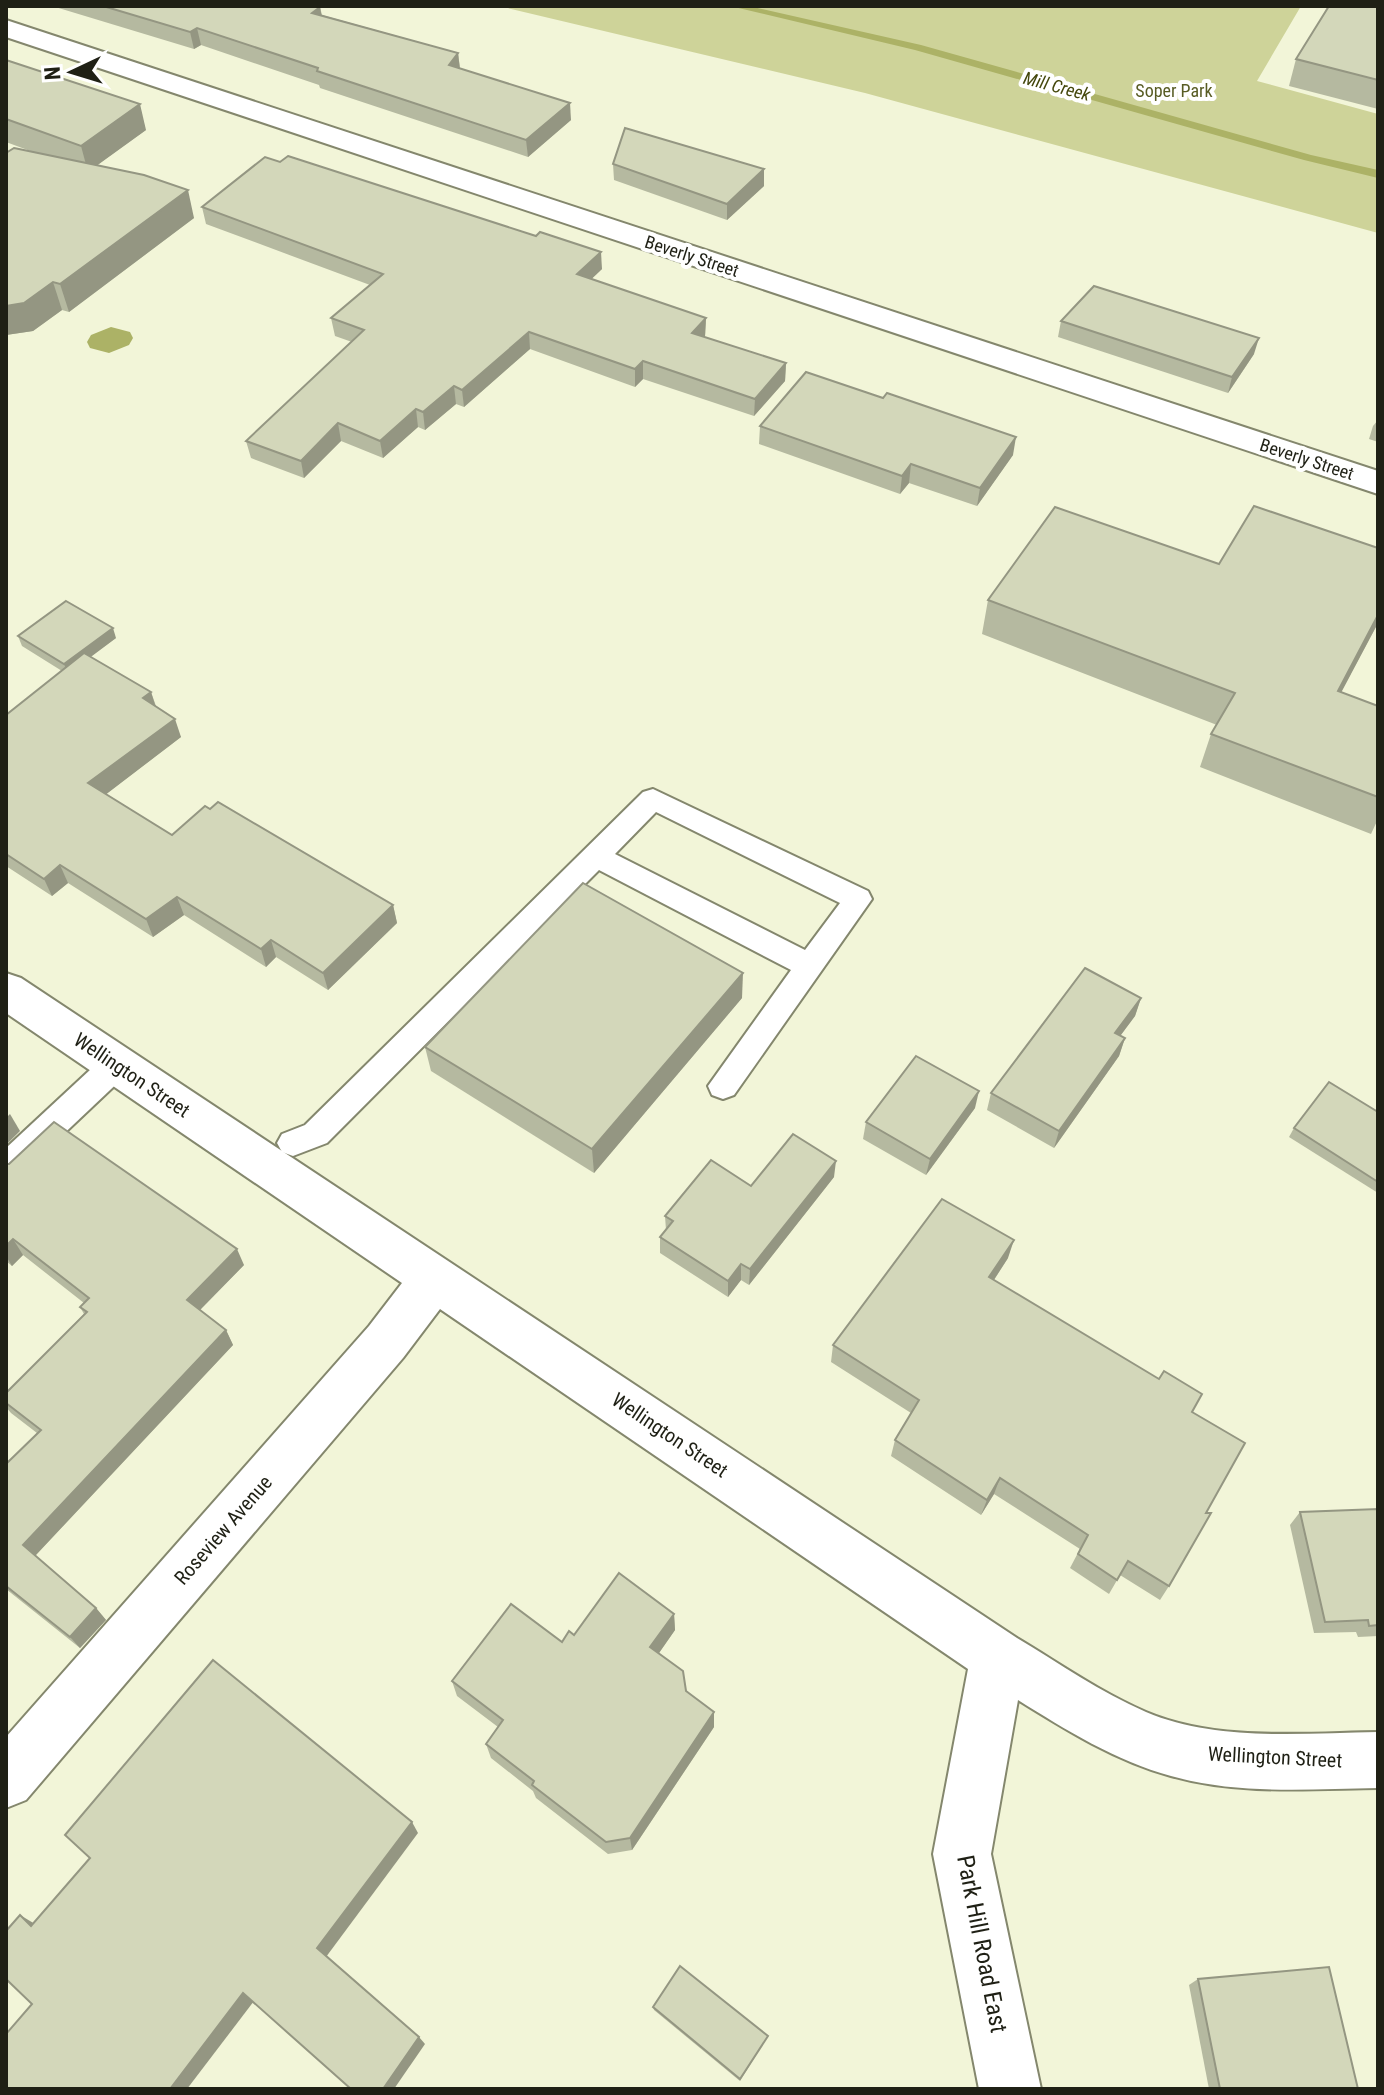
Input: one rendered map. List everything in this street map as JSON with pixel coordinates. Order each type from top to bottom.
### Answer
[{"type":"street","name":"Beverly Street","points":[[6,28],[1378,483]]},
{"type":"street","name":"Wellington Street","points":[[6,990],[998,1657],[1107,1720],[1171,1748],[1247,1759],[1378,1760]]},
{"type":"street","name":"Roseview Avenue","points":[[6,1780],[386,1342],[435,1277]]},
{"type":"street","name":"Park Hill Road East","points":[[998,1657],[962,1854],[1010,2089]]},
{"type":"lane","points":[[293,1143],[316,1134],[653,799],[858,899],[723,1086]]},
{"type":"lane","points":[[597,857],[810,966]]},
{"type":"lane","points":[[6,1168],[116,1065]]},
{"type":"green space","name":"Soper Park","points":[[499,6],[1301,6],[1257,81],[1378,114],[1378,233],[865,93]]},
{"type":"shaded area","points":[[111,327],[130,332],[133,338],[129,345],[109,353],[90,348],[87,342],[91,335]]},
{"type":"building","points":[[103,6],[317,6],[320,7],[312,13],[458,53],[449,65],[570,103],[526,140],[197,28],[190,32]]},
{"type":"building","points":[[1329,6],[1378,6],[1378,80],[1296,59]]},
{"type":"building","points":[[6,60],[140,104],[81,146],[6,119]]},
{"type":"building","points":[[625,128],[764,169],[727,204],[613,164]]},
{"type":"building","points":[[14,148],[144,175],[188,190],[60,284],[53,282],[24,303],[6,306],[6,153]]},
{"type":"building","points":[[288,156],[536,236],[540,232],[601,252],[577,274],[706,318],[692,333],[786,363],[755,399],[643,361],[635,369],[529,332],[462,390],[454,386],[423,412],[416,409],[380,441],[338,423],[301,461],[246,441],[364,330],[331,318],[383,274],[202,207],[265,157],[280,162]]},
{"type":"building","points":[[1094,286],[1259,338],[1232,377],[1061,321]]},
{"type":"building","points":[[806,372],[883,398],[887,393],[1016,437],[980,488],[911,464],[902,476],[760,426]]},
{"type":"building","points":[[1254,506],[1378,548],[1378,615],[1338,691],[1378,706],[1378,797],[1211,734],[1235,693],[988,600],[1055,507],[1219,564]]},
{"type":"building","points":[[66,601],[113,628],[64,664],[18,636]]},
{"type":"building","points":[[84,653],[151,692],[143,698],[175,719],[88,783],[172,835],[205,806],[210,809],[218,802],[393,905],[323,973],[271,940],[261,949],[177,897],[146,919],[60,865],[44,879],[6,854],[6,715]]},
{"type":"building","points":[[583,883],[743,973],[592,1149],[425,1047]]},
{"type":"building","points":[[1085,968],[1141,998],[1115,1033],[1125,1038],[1059,1131],[991,1093]]},
{"type":"building","points":[[916,1056],[979,1091],[930,1159],[866,1122]]},
{"type":"building","points":[[1329,1082],[1378,1112],[1378,1182],[1294,1128]]},
{"type":"building","points":[[54,1122],[237,1249],[187,1300],[226,1330],[23,1545],[96,1608],[70,1637],[6,1586],[6,1464],[41,1430],[6,1403],[6,1393],[87,1312],[80,1307],[89,1298],[13,1239],[6,1246],[6,1164]]},
{"type":"building","points":[[793,1134],[836,1161],[750,1269],[741,1264],[728,1281],[660,1237],[673,1221],[665,1216],[711,1160],[751,1186]]},
{"type":"building","points":[[942,1199],[1014,1240],[989,1277],[1159,1379],[1164,1371],[1202,1394],[1192,1412],[1245,1443],[1206,1513],[1211,1513],[1169,1586],[1128,1561],[1117,1580],[1078,1554],[1088,1535],[1000,1478],[987,1500],[895,1440],[919,1400],[833,1345]]},
{"type":"building","points":[[1378,1509],[1378,1625],[1369,1626],[1368,1620],[1325,1622],[1300,1512]]},
{"type":"building","points":[[619,1573],[674,1614],[650,1647],[683,1671],[686,1691],[714,1712],[630,1838],[606,1842],[532,1785],[534,1781],[486,1744],[503,1720],[452,1681],[511,1604],[562,1642],[569,1631],[574,1635]]},
{"type":"building","points":[[213,1660],[412,1822],[317,1948],[419,2037],[383,2089],[351,2089],[243,1993],[170,2089],[6,2089],[6,2034],[32,2004],[6,1979],[6,1931],[20,1915],[31,1926],[90,1858],[65,1835]]},
{"type":"building","points":[[680,1966],[768,2036],[740,2079],[653,2007]]},
{"type":"building","points":[[1329,1967],[1358,2089],[1220,2089],[1198,1979]]},
{"type":"waterway","name":"Mill Creek","points":[[735,6],[917,47],[1308,158],[1378,174]]}]
